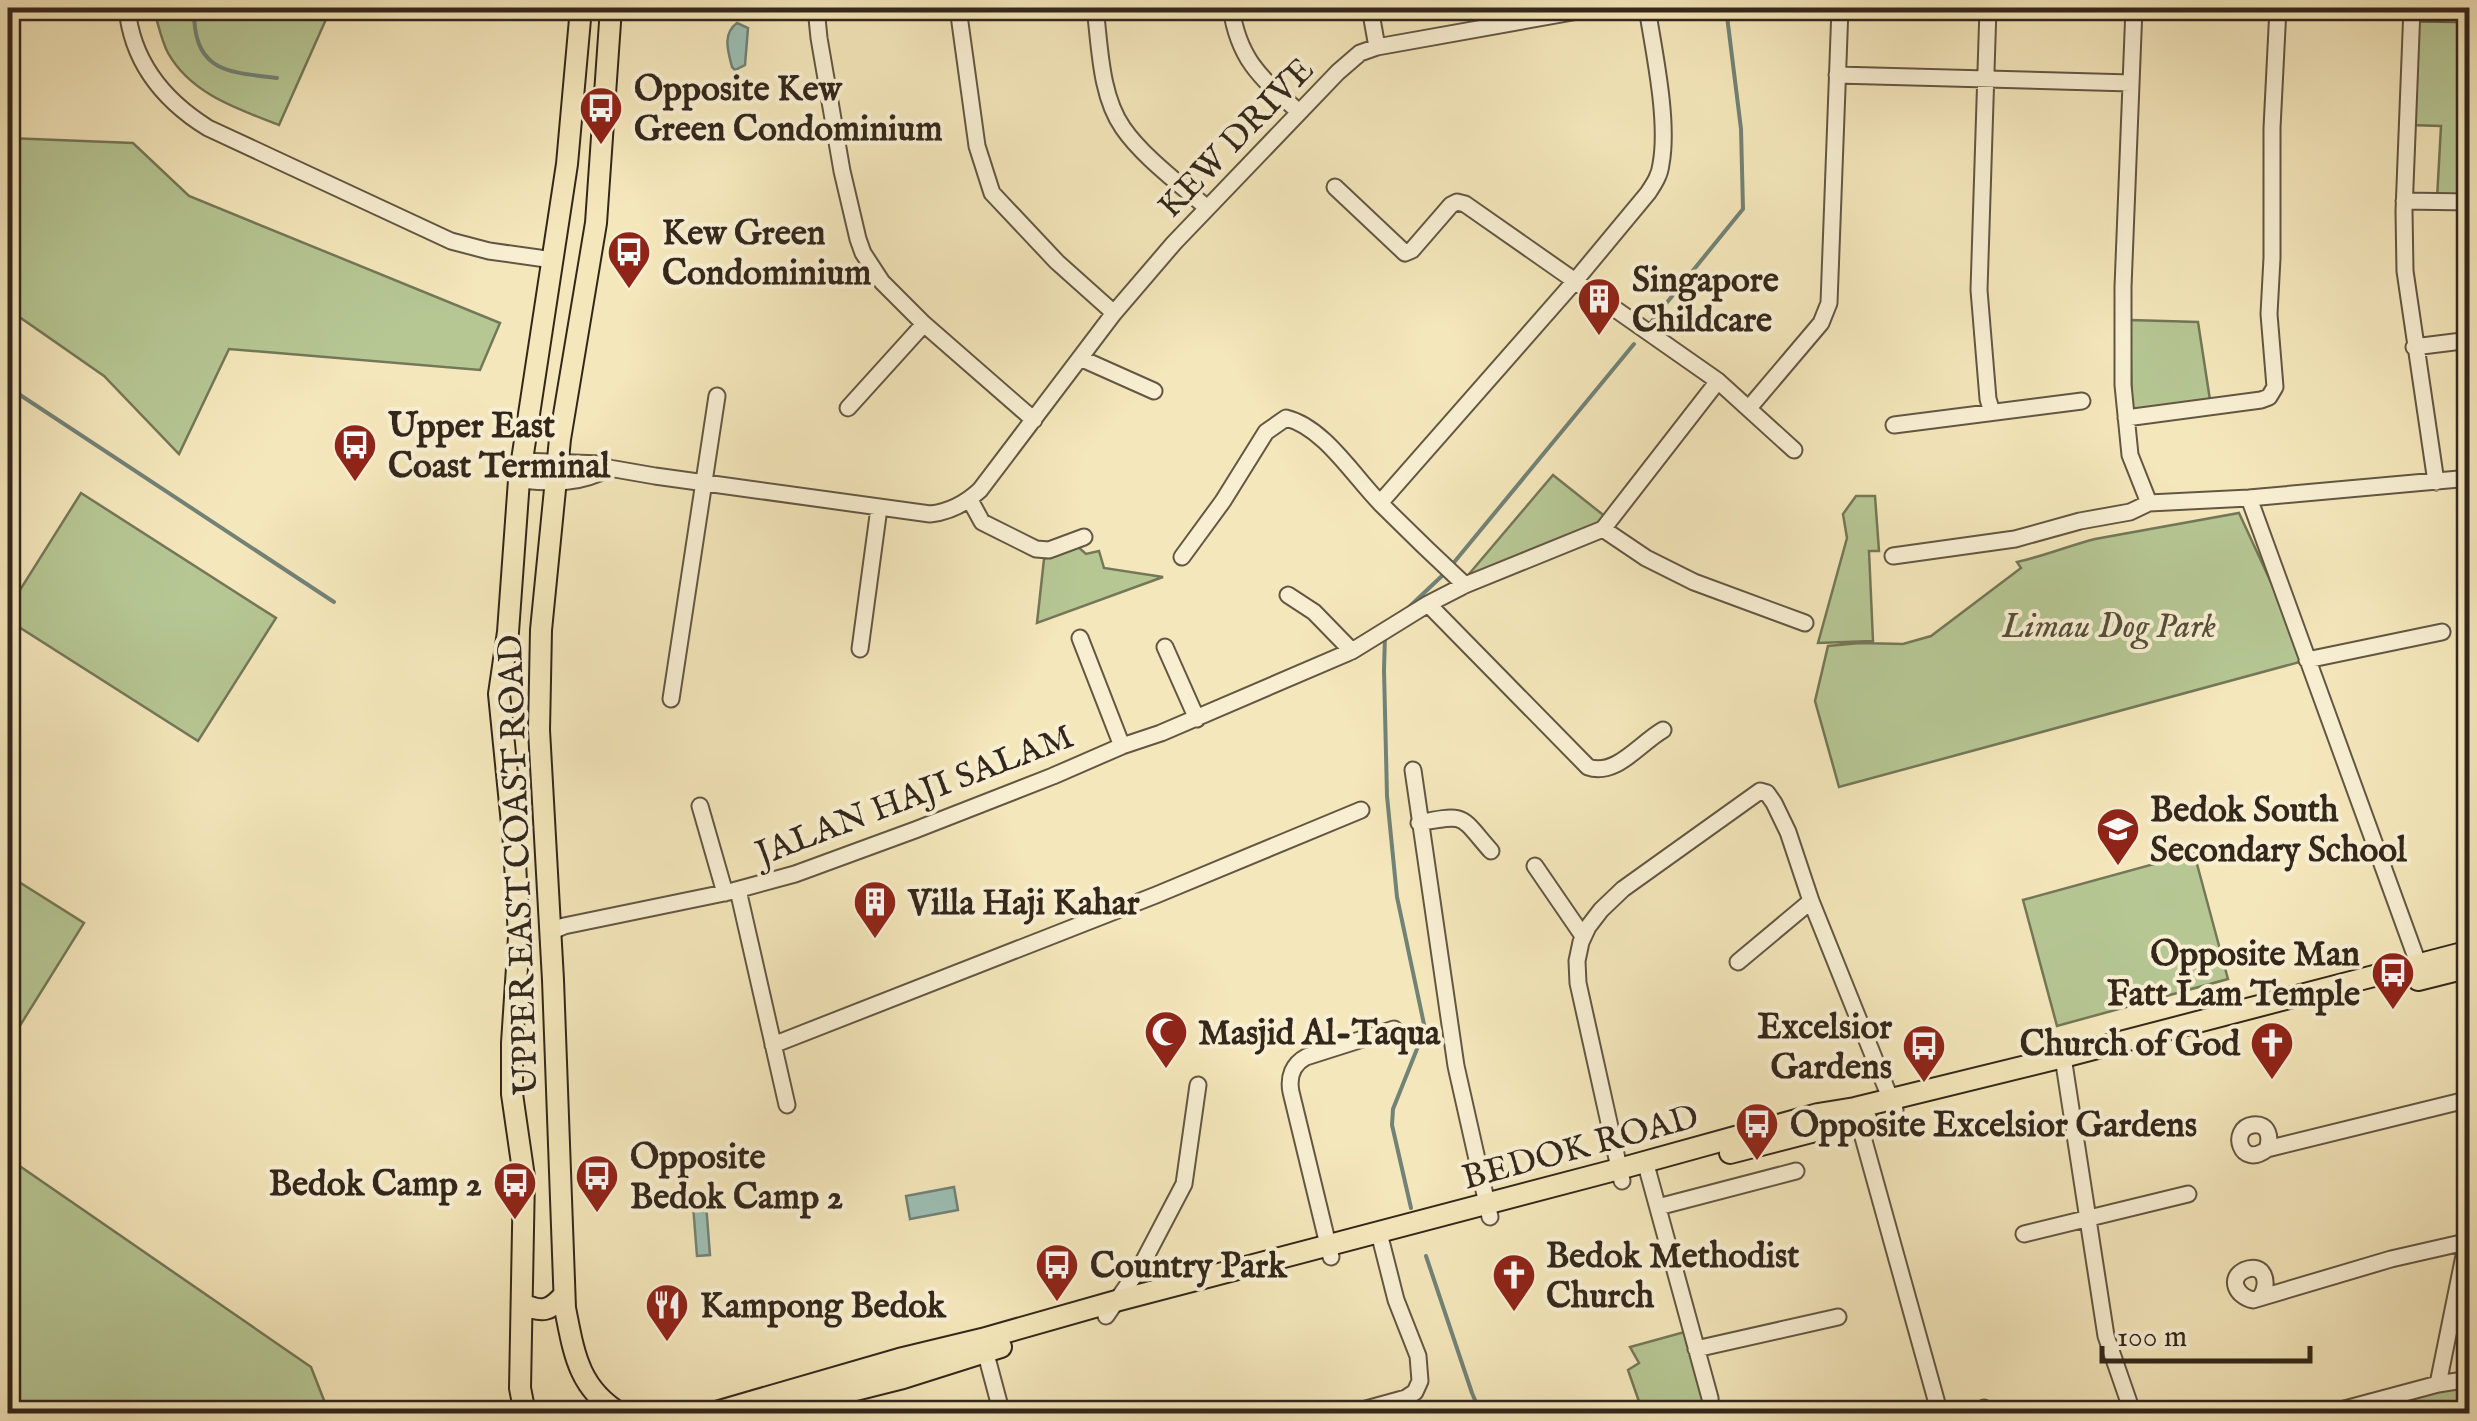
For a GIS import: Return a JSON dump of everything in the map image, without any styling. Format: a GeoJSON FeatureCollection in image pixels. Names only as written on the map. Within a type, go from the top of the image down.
{"type":"FeatureCollection","features":[{"type":"Feature","properties":{"kind":"main road","name":"UPPER EAST COAST ROAD"},"geometry":{"type":"LineString","coordinates":[[525,1414],[520,1388],[524,1177],[512,1094],[519,937],[499,694],[508,632],[520,471],[567,164],[581,8]]}},
{"type":"Feature","properties":{"kind":"main road","name":"UPPER EAST COAST ROAD"},"geometry":{"type":"LineString","coordinates":[[611,8],[596,224],[568,385],[541,630],[538,730],[564,1308],[584,1380],[617,1411]]}},
{"type":"Feature","properties":{"kind":"main road","name":"BEDOK ROAD"},"geometry":{"type":"LineString","coordinates":[[2422,972],[2470,951]]}},
{"type":"Feature","properties":{"kind":"main road","name":"BEDOK ROAD"},"geometry":{"type":"LineString","coordinates":[[760,1414],[899,1359],[984,1345],[1647,1168],[1818,1114],[1857,1114],[2064,1063],[2276,1000],[2422,972],[2470,967]]}},
{"type":"Feature","properties":{"kind":"main road"},"geometry":{"type":"LineString","coordinates":[[522,1304],[546,1310],[564,1294]]}},
{"type":"Feature","properties":{"kind":"main road","name":"BEDOK ROAD"},"geometry":{"type":"LineString","coordinates":[[709,1414],[793,1403]]}},
{"type":"Feature","properties":{"kind":"street"},"geometry":{"type":"LineString","coordinates":[[127,8],[141,62],[159,88],[187,115],[208,128],[451,241],[553,260]]}},
{"type":"Feature","properties":{"kind":"street"},"geometry":{"type":"LineString","coordinates":[[816,8],[842,172],[858,239],[871,268],[924,324],[1034,420]]}},
{"type":"Feature","properties":{"kind":"street"},"geometry":{"type":"LineString","coordinates":[[958,8],[977,146],[992,193],[1057,262],[1114,313]]}},
{"type":"Feature","properties":{"kind":"street"},"geometry":{"type":"LineString","coordinates":[[1095,8],[1104,76],[1118,119],[1130,137],[1208,208]]}},
{"type":"Feature","properties":{"kind":"street"},"geometry":{"type":"LineString","coordinates":[[1231,8],[1242,51],[1299,112]]}},
{"type":"Feature","properties":{"kind":"street"},"geometry":{"type":"LineString","coordinates":[[1370,8],[1377,47]]}},
{"type":"Feature","properties":{"kind":"street","name":"KEW DRIVE"},"geometry":{"type":"LineString","coordinates":[[970,500],[1114,313],[1174,242],[1360,54],[1505,15],[1595,8]]}},
{"type":"Feature","properties":{"kind":"street"},"geometry":{"type":"LineString","coordinates":[[1380,503],[1575,281],[1657,179],[1662,164],[1662,116],[1647,8]]}},
{"type":"Feature","properties":{"kind":"street"},"geometry":{"type":"LineString","coordinates":[[1749,408],[1822,324],[1829,303],[1840,8]]}},
{"type":"Feature","properties":{"kind":"street"},"geometry":{"type":"LineString","coordinates":[[1988,8],[1979,290],[1992,412]]}},
{"type":"Feature","properties":{"kind":"street"},"geometry":{"type":"LineString","coordinates":[[2134,8],[2123,385],[2130,455],[2149,503]]}},
{"type":"Feature","properties":{"kind":"street"},"geometry":{"type":"LineString","coordinates":[[2126,418],[2261,400],[2276,387],[2269,314],[2278,8]]}},
{"type":"Feature","properties":{"kind":"street"},"geometry":{"type":"LineString","coordinates":[[2436,482],[2405,271],[2412,10],[2470,14]]}},
{"type":"Feature","properties":{"kind":"street"},"geometry":{"type":"LineString","coordinates":[[1837,75],[2131,84]]}},
{"type":"Feature","properties":{"kind":"street"},"geometry":{"type":"LineString","coordinates":[[1335,187],[1405,252],[1412,250],[1456,202],[1466,204],[1718,381],[1794,450]]}},
{"type":"Feature","properties":{"kind":"street"},"geometry":{"type":"LineString","coordinates":[[2404,201],[2470,202]]}},
{"type":"Feature","properties":{"kind":"street"},"geometry":{"type":"LineString","coordinates":[[848,408],[924,324]]}},
{"type":"Feature","properties":{"kind":"street"},"geometry":{"type":"LineString","coordinates":[[2414,347],[2470,340]]}},
{"type":"Feature","properties":{"kind":"street"},"geometry":{"type":"LineString","coordinates":[[1080,358],[1154,391]]}},
{"type":"Feature","properties":{"kind":"street"},"geometry":{"type":"LineString","coordinates":[[1718,381],[1604,529],[1646,558],[1694,582],[1805,623]]}},
{"type":"Feature","properties":{"kind":"street"},"geometry":{"type":"LineString","coordinates":[[671,699],[717,396]]}},
{"type":"Feature","properties":{"kind":"street"},"geometry":{"type":"LineString","coordinates":[[1894,425],[2082,401]]}},
{"type":"Feature","properties":{"kind":"street"},"geometry":{"type":"LineString","coordinates":[[1182,557],[1266,432],[1286,418],[1300,422],[1318,436],[1380,503],[1466,585]]}},
{"type":"Feature","properties":{"kind":"street"},"geometry":{"type":"LineString","coordinates":[[520,471],[559,462],[601,464],[704,484],[940,513],[970,500],[982,522],[1036,549],[1049,550],[1084,537]]}},
{"type":"Feature","properties":{"kind":"street"},"geometry":{"type":"LineString","coordinates":[[520,471],[556,484],[597,476],[609,468]]}},
{"type":"Feature","properties":{"kind":"street"},"geometry":{"type":"LineString","coordinates":[[1893,556],[2015,539],[2130,512],[2149,503],[2470,478]]}},
{"type":"Feature","properties":{"kind":"street"},"geometry":{"type":"LineString","coordinates":[[2249,498],[2422,972]]}},
{"type":"Feature","properties":{"kind":"street"},"geometry":{"type":"LineString","coordinates":[[860,649],[879,508]]}},
{"type":"Feature","properties":{"kind":"street","name":"JALAN HAJI SALAM"},"geometry":{"type":"LineString","coordinates":[[550,932],[732,892],[915,830],[1197,718],[1352,651],[1466,585],[1604,529]]}},
{"type":"Feature","properties":{"kind":"street"},"geometry":{"type":"LineString","coordinates":[[1288,595],[1314,612],[1352,651]]}},
{"type":"Feature","properties":{"kind":"street"},"geometry":{"type":"LineString","coordinates":[[1428,604],[1588,767],[1604,770],[1618,764],[1663,730]]}},
{"type":"Feature","properties":{"kind":"street"},"geometry":{"type":"LineString","coordinates":[[2307,660],[2442,632]]}},
{"type":"Feature","properties":{"kind":"street","name":"JALAN HAJI SALAM"},"geometry":{"type":"LineString","coordinates":[[1080,638],[1122,746]]}},
{"type":"Feature","properties":{"kind":"street"},"geometry":{"type":"LineString","coordinates":[[1165,648],[1197,718]]}},
{"type":"Feature","properties":{"kind":"street"},"geometry":{"type":"LineString","coordinates":[[1413,770],[1456,1066],[1489,1210]]}},
{"type":"Feature","properties":{"kind":"street"},"geometry":{"type":"LineString","coordinates":[[1620,1175],[1578,983],[1583,936],[1594,918],[1623,889],[1760,791],[1770,796],[1788,832],[1811,901],[1893,1104]]}},
{"type":"Feature","properties":{"kind":"street","name":"JALAN HAJI SALAM"},"geometry":{"type":"LineString","coordinates":[[700,806],[732,892]]}},
{"type":"Feature","properties":{"kind":"street"},"geometry":{"type":"LineString","coordinates":[[773,1044],[1156,896],[1361,810]]}},
{"type":"Feature","properties":{"kind":"street"},"geometry":{"type":"LineString","coordinates":[[1419,823],[1457,817],[1491,850]]}},
{"type":"Feature","properties":{"kind":"street"},"geometry":{"type":"LineString","coordinates":[[1534,866],[1583,936]]}},
{"type":"Feature","properties":{"kind":"street"},"geometry":{"type":"LineString","coordinates":[[732,892],[787,1105]]}},
{"type":"Feature","properties":{"kind":"street"},"geometry":{"type":"LineString","coordinates":[[1738,962],[1811,901]]}},
{"type":"Feature","properties":{"kind":"street"},"geometry":{"type":"LineString","coordinates":[[1330,1251],[1290,1078],[1297,1064],[1312,1054],[1394,1029]]}},
{"type":"Feature","properties":{"kind":"street"},"geometry":{"type":"LineString","coordinates":[[2064,1063],[2106,1336],[2133,1414]]}},
{"type":"Feature","properties":{"kind":"street"},"geometry":{"type":"LineString","coordinates":[[1111,1308],[1141,1266],[1184,1184],[1198,1084]]}},
{"type":"Feature","properties":{"kind":"street"},"geometry":{"type":"LineString","coordinates":[[2267,1149],[2470,1100]]}},
{"type":"Feature","properties":{"kind":"street"},"geometry":{"type":"LineString","coordinates":[[1857,1114],[1938,1408]]}},
{"type":"Feature","properties":{"kind":"street"},"geometry":{"type":"LineString","coordinates":[[1647,1168],[1710,1398],[1711,1414]]}},
{"type":"Feature","properties":{"kind":"street"},"geometry":{"type":"LineString","coordinates":[[1658,1207],[1796,1172]]}},
{"type":"Feature","properties":{"kind":"street"},"geometry":{"type":"LineString","coordinates":[[2024,1234],[2188,1194]]}},
{"type":"Feature","properties":{"kind":"street"},"geometry":{"type":"LineString","coordinates":[[2261,1296],[2469,1238],[2438,1384]]}},
{"type":"Feature","properties":{"kind":"street"},"geometry":{"type":"LineString","coordinates":[[1357,1412],[1406,1398],[1415,1392],[1420,1380],[1418,1356],[1396,1300],[1381,1239]]}},
{"type":"Feature","properties":{"kind":"street"},"geometry":{"type":"LineString","coordinates":[[1696,1349],[1838,1317]]}},
{"type":"Feature","properties":{"kind":"street"},"geometry":{"type":"LineString","coordinates":[[984,1345],[1002,1414]]}},
{"type":"Feature","properties":{"kind":"street"},"geometry":{"type":"LineString","coordinates":[[2326,1414],[2470,1379]]}},
{"type":"Feature","properties":{"kind":"green space"},"geometry":{"type":"Polygon","coordinates":[[[153,8],[331,8],[279,125],[217,98],[189,79],[168,53],[153,8]]]}},
{"type":"Feature","properties":{"kind":"green space"},"geometry":{"type":"Polygon","coordinates":[[[2414,16],[2469,17],[2469,200],[2437,199],[2441,126],[2410,125],[2414,16]]]}},
{"type":"Feature","properties":{"kind":"green space"},"geometry":{"type":"Polygon","coordinates":[[[8,138],[133,143],[189,196],[500,323],[480,370],[229,349],[179,454],[104,376],[8,309],[8,138]]]}},
{"type":"Feature","properties":{"kind":"green space"},"geometry":{"type":"Polygon","coordinates":[[[2130,320],[2198,322],[2210,400],[2132,410],[2130,320]]]}},
{"type":"Feature","properties":{"kind":"green space"},"geometry":{"type":"Polygon","coordinates":[[[1553,475],[1607,518],[1599,527],[1476,580],[1469,574],[1553,475]]]}},
{"type":"Feature","properties":{"kind":"green space"},"geometry":{"type":"Polygon","coordinates":[[[81,493],[276,618],[198,741],[8,620],[8,609],[81,493]]]}},
{"type":"Feature","properties":{"kind":"green space"},"geometry":{"type":"Polygon","coordinates":[[[1856,496],[1875,496],[1879,551],[1869,551],[1873,641],[1818,643],[1847,538],[1843,514],[1856,496]]]}},
{"type":"Feature","properties":{"kind":"green space","name":"Limau Dog Park"},"geometry":{"type":"Polygon","coordinates":[[[2239,513],[2307,660],[1839,787],[1815,701],[1828,646],[1903,644],[1931,636],[2021,568],[2017,562],[2095,539],[2239,513]]]}},
{"type":"Feature","properties":{"kind":"green space"},"geometry":{"type":"Polygon","coordinates":[[[1077,546],[1086,554],[1099,551],[1104,568],[1163,577],[1037,623],[1044,559],[1077,546]]]}},
{"type":"Feature","properties":{"kind":"green space"},"geometry":{"type":"Polygon","coordinates":[[[2194,853],[2228,979],[2057,1026],[2023,900],[2194,853]]]}},
{"type":"Feature","properties":{"kind":"green space"},"geometry":{"type":"Polygon","coordinates":[[[8,875],[84,923],[16,1032],[8,1026],[8,875]]]}},
{"type":"Feature","properties":{"kind":"green space"},"geometry":{"type":"Polygon","coordinates":[[[8,1158],[311,1367],[329,1413],[8,1413],[8,1158]]]}},
{"type":"Feature","properties":{"kind":"green space"},"geometry":{"type":"Polygon","coordinates":[[[1688,1331],[1707,1413],[1643,1413],[1628,1370],[1639,1363],[1630,1347],[1688,1331]]]}},
{"type":"Feature","properties":{"kind":"green space"},"geometry":{"type":"Polygon","coordinates":[[[2467,1379],[2469,1413],[2328,1414],[2467,1379]]]}},
{"type":"Feature","properties":{"kind":"water"},"geometry":{"type":"Polygon","coordinates":[[[737,23],[748,28],[745,65],[735,70],[727,43],[729,32],[737,23]]]}},
{"type":"Feature","properties":{"kind":"water"},"geometry":{"type":"Polygon","coordinates":[[[954,1187],[958,1210],[910,1219],[906,1196],[954,1187]]]}},
{"type":"Feature","properties":{"kind":"water"},"geometry":{"type":"Polygon","coordinates":[[[706,1204],[710,1255],[697,1256],[693,1205],[706,1204]]]}},
{"type":"Feature","properties":{"kind":"waterway"},"geometry":{"type":"LineString","coordinates":[[194,8],[195,29],[206,56],[228,70],[277,78]]}},
{"type":"Feature","properties":{"kind":"waterway"},"geometry":{"type":"LineString","coordinates":[[1647,327],[1743,209],[1741,129],[1726,8]]}},
{"type":"Feature","properties":{"kind":"waterway"},"geometry":{"type":"LineString","coordinates":[[1451,566],[1634,344]]}},
{"type":"Feature","properties":{"kind":"waterway"},"geometry":{"type":"LineString","coordinates":[[8,387],[334,602]]}},
{"type":"Feature","properties":{"kind":"waterway"},"geometry":{"type":"LineString","coordinates":[[1408,608],[1445,573]]}},
{"type":"Feature","properties":{"kind":"waterway"},"geometry":{"type":"LineString","coordinates":[[1385,635],[1387,796],[1397,897],[1425,1029],[1393,1109],[1392,1125],[1411,1208]]}},
{"type":"Feature","properties":{"kind":"waterway"},"geometry":{"type":"LineString","coordinates":[[1426,1256],[1481,1414]]}},
{"type":"Feature","properties":{"kind":"place","name":"Opposite Kew Green Condominium"},"geometry":{"type":"Point","coordinates":[601,146]}},
{"type":"Feature","properties":{"kind":"place","name":"Kew Green Condominium"},"geometry":{"type":"Point","coordinates":[629,290]}},
{"type":"Feature","properties":{"kind":"place","name":"Singapore Childcare"},"geometry":{"type":"Point","coordinates":[1599,337]}},
{"type":"Feature","properties":{"kind":"place","name":"Upper East Coast Terminal"},"geometry":{"type":"Point","coordinates":[355,483]}},
{"type":"Feature","properties":{"kind":"place","name":"Bedok South Secondary School"},"geometry":{"type":"Point","coordinates":[2118,867]}},
{"type":"Feature","properties":{"kind":"place","name":"Villa Haji Kahar"},"geometry":{"type":"Point","coordinates":[875,940]}},
{"type":"Feature","properties":{"kind":"place","name":"Opposite Man Fatt Lam Temple"},"geometry":{"type":"Point","coordinates":[2393,1011]}},
{"type":"Feature","properties":{"kind":"place","name":"Masjid Al-Taqua"},"geometry":{"type":"Point","coordinates":[1166,1070]}},
{"type":"Feature","properties":{"kind":"place","name":"Church of God"},"geometry":{"type":"Point","coordinates":[2272,1081]}},
{"type":"Feature","properties":{"kind":"place","name":"Excelsior Gardens"},"geometry":{"type":"Point","coordinates":[1924,1084]}},
{"type":"Feature","properties":{"kind":"place","name":"Opposite Excelsior Gardens"},"geometry":{"type":"Point","coordinates":[1757,1162]}},
{"type":"Feature","properties":{"kind":"place","name":"Opposite Bedok Camp 2"},"geometry":{"type":"Point","coordinates":[597,1214]}},
{"type":"Feature","properties":{"kind":"place","name":"Bedok Camp 2"},"geometry":{"type":"Point","coordinates":[515,1221]}},
{"type":"Feature","properties":{"kind":"place","name":"Country Park"},"geometry":{"type":"Point","coordinates":[1057,1303]}},
{"type":"Feature","properties":{"kind":"place","name":"Bedok Methodist Church"},"geometry":{"type":"Point","coordinates":[1514,1313]}},
{"type":"Feature","properties":{"kind":"place","name":"Kampong Bedok"},"geometry":{"type":"Point","coordinates":[667,1343]}}]}
